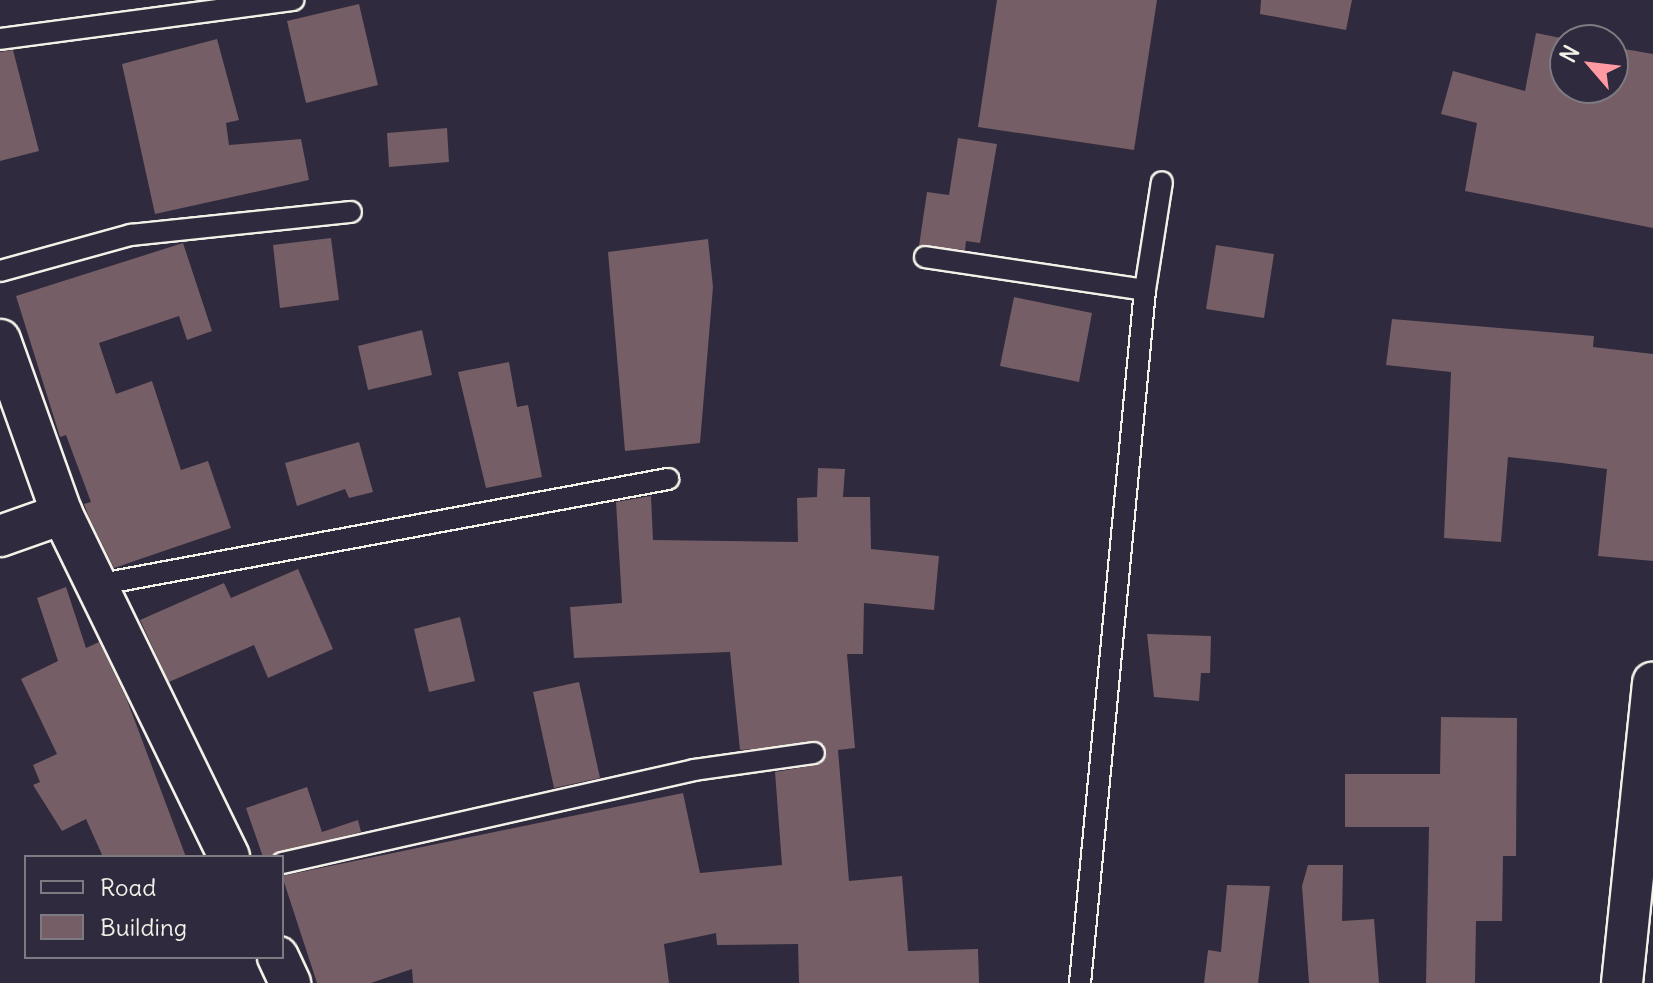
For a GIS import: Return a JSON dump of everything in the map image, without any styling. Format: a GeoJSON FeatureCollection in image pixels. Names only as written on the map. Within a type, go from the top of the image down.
{"type":"FeatureCollection","features":[{"type":"Feature","properties":{"kind":"street"},"geometry":{"type":"LineString","coordinates":[[0,340],[62,514],[228,855]]}},
{"type":"Feature","properties":{"kind":"street"},"geometry":{"type":"LineString","coordinates":[[0,536],[62,514]]}},
{"type":"Feature","properties":{"kind":"street"},"geometry":{"type":"LineString","coordinates":[[1622,983],[1646,792],[1653,683]]}},
{"type":"Feature","properties":{"kind":"street"},"geometry":{"type":"LineString","coordinates":[[279,959],[290,983]]}},
{"type":"Feature","properties":{"kind":"lane"},"geometry":{"type":"LineString","coordinates":[[0,39],[293,0]]}},
{"type":"Feature","properties":{"kind":"lane"},"geometry":{"type":"LineString","coordinates":[[1080,983],[1145,290],[1162,182]]}},
{"type":"Feature","properties":{"kind":"lane"},"geometry":{"type":"LineString","coordinates":[[0,271],[131,235],[351,212]]}},
{"type":"Feature","properties":{"kind":"lane"},"geometry":{"type":"LineString","coordinates":[[925,257],[1145,290]]}},
{"type":"Feature","properties":{"kind":"lane"},"geometry":{"type":"LineString","coordinates":[[96,585],[668,479]]}},
{"type":"Feature","properties":{"kind":"lane"},"geometry":{"type":"LineString","coordinates":[[284,863],[694,770],[814,753]]}},
{"type":"Feature","properties":{"kind":"building"},"geometry":{"type":"Polygon","coordinates":[[[997,0],[1157,0],[1134,150],[978,127],[997,0]]]}},
{"type":"Feature","properties":{"kind":"building"},"geometry":{"type":"Polygon","coordinates":[[[1261,0],[1352,0],[1346,30],[1260,14],[1261,0]]]}},
{"type":"Feature","properties":{"kind":"building"},"geometry":{"type":"Polygon","coordinates":[[[359,4],[378,85],[306,103],[287,21],[359,4]]]}},
{"type":"Feature","properties":{"kind":"building"},"geometry":{"type":"Polygon","coordinates":[[[1536,33],[1549,36],[1549,104],[1629,104],[1629,50],[1653,54],[1653,228],[1465,191],[1477,123],[1441,114],[1453,71],[1525,91],[1536,33]]]}},
{"type":"Feature","properties":{"kind":"building"},"geometry":{"type":"Polygon","coordinates":[[[217,39],[239,120],[226,123],[229,145],[301,139],[309,180],[155,214],[122,64],[217,39]]]}},
{"type":"Feature","properties":{"kind":"building"},"geometry":{"type":"Polygon","coordinates":[[[13,50],[39,151],[0,161],[0,52],[13,50]]]}},
{"type":"Feature","properties":{"kind":"building"},"geometry":{"type":"Polygon","coordinates":[[[447,128],[449,162],[389,167],[387,133],[447,128]]]}},
{"type":"Feature","properties":{"kind":"building"},"geometry":{"type":"Polygon","coordinates":[[[958,138],[997,144],[980,243],[966,241],[965,250],[919,246],[927,192],[949,195],[958,138]]]}},
{"type":"Feature","properties":{"kind":"building"},"geometry":{"type":"Polygon","coordinates":[[[331,238],[339,300],[280,308],[273,245],[331,238]]]}},
{"type":"Feature","properties":{"kind":"building"},"geometry":{"type":"Polygon","coordinates":[[[708,239],[713,287],[700,443],[625,451],[608,252],[708,239]]]}},
{"type":"Feature","properties":{"kind":"building"},"geometry":{"type":"Polygon","coordinates":[[[183,243],[212,331],[187,340],[179,316],[99,343],[116,394],[152,381],[181,470],[208,461],[231,528],[114,568],[84,504],[91,502],[66,435],[60,437],[16,296],[183,243]]]}},
{"type":"Feature","properties":{"kind":"building"},"geometry":{"type":"Polygon","coordinates":[[[1216,245],[1274,254],[1264,318],[1206,309],[1216,245]]]}},
{"type":"Feature","properties":{"kind":"building"},"geometry":{"type":"Polygon","coordinates":[[[1014,297],[1092,313],[1079,382],[1000,366],[1014,297]]]}},
{"type":"Feature","properties":{"kind":"building"},"geometry":{"type":"Polygon","coordinates":[[[1392,319],[1594,336],[1593,347],[1653,354],[1653,561],[1598,556],[1607,469],[1508,457],[1501,542],[1444,538],[1451,372],[1386,365],[1392,319]]]}},
{"type":"Feature","properties":{"kind":"building"},"geometry":{"type":"Polygon","coordinates":[[[422,330],[432,375],[368,390],[358,346],[422,330]]]}},
{"type":"Feature","properties":{"kind":"building"},"geometry":{"type":"Polygon","coordinates":[[[509,362],[517,407],[528,405],[542,477],[486,488],[458,372],[509,362]]]}},
{"type":"Feature","properties":{"kind":"building"},"geometry":{"type":"Polygon","coordinates":[[[359,442],[373,492],[349,498],[345,489],[297,506],[285,463],[359,442]]]}},
{"type":"Feature","properties":{"kind":"building"},"geometry":{"type":"Polygon","coordinates":[[[818,468],[845,469],[843,497],[870,497],[871,549],[939,556],[934,610],[864,603],[863,654],[847,654],[855,748],[838,750],[849,881],[902,876],[908,951],[978,949],[979,983],[799,983],[798,944],[717,945],[716,933],[664,944],[669,983],[413,983],[412,969],[371,983],[317,983],[284,876],[683,793],[700,873],[782,865],[775,772],[821,764],[824,744],[740,750],[730,652],[574,658],[570,607],[622,603],[616,502],[651,496],[653,540],[798,542],[797,498],[817,497],[818,468]]]}},
{"type":"Feature","properties":{"kind":"building"},"geometry":{"type":"Polygon","coordinates":[[[298,569],[333,649],[268,678],[254,645],[169,682],[140,620],[224,583],[231,598],[298,569]]]}},
{"type":"Feature","properties":{"kind":"building"},"geometry":{"type":"Polygon","coordinates":[[[66,587],[86,648],[99,642],[127,700],[185,855],[102,855],[86,819],[62,831],[33,785],[40,782],[33,765],[57,754],[21,679],[58,661],[37,598],[66,587]]]}},
{"type":"Feature","properties":{"kind":"building"},"geometry":{"type":"Polygon","coordinates":[[[460,617],[475,681],[429,692],[414,629],[460,617]]]}},
{"type":"Feature","properties":{"kind":"building"},"geometry":{"type":"Polygon","coordinates":[[[1147,634],[1211,636],[1210,673],[1201,673],[1199,701],[1154,697],[1147,634]]]}},
{"type":"Feature","properties":{"kind":"building"},"geometry":{"type":"Polygon","coordinates":[[[579,682],[600,778],[554,788],[533,692],[579,682]]]}},
{"type":"Feature","properties":{"kind":"building"},"geometry":{"type":"Polygon","coordinates":[[[1441,717],[1517,718],[1516,856],[1503,856],[1502,921],[1476,921],[1475,983],[1426,983],[1429,827],[1345,827],[1345,774],[1440,774],[1441,717]]]}},
{"type":"Feature","properties":{"kind":"building"},"geometry":{"type":"Polygon","coordinates":[[[307,787],[322,832],[358,820],[361,832],[262,855],[246,808],[307,787]]]}},
{"type":"Feature","properties":{"kind":"building"},"geometry":{"type":"Polygon","coordinates":[[[1308,865],[1343,865],[1342,921],[1374,919],[1379,983],[1309,983],[1302,886],[1308,865]]]}},
{"type":"Feature","properties":{"kind":"building"},"geometry":{"type":"Polygon","coordinates":[[[1227,885],[1270,886],[1258,983],[1204,983],[1208,950],[1221,952],[1227,885]]]}}]}
